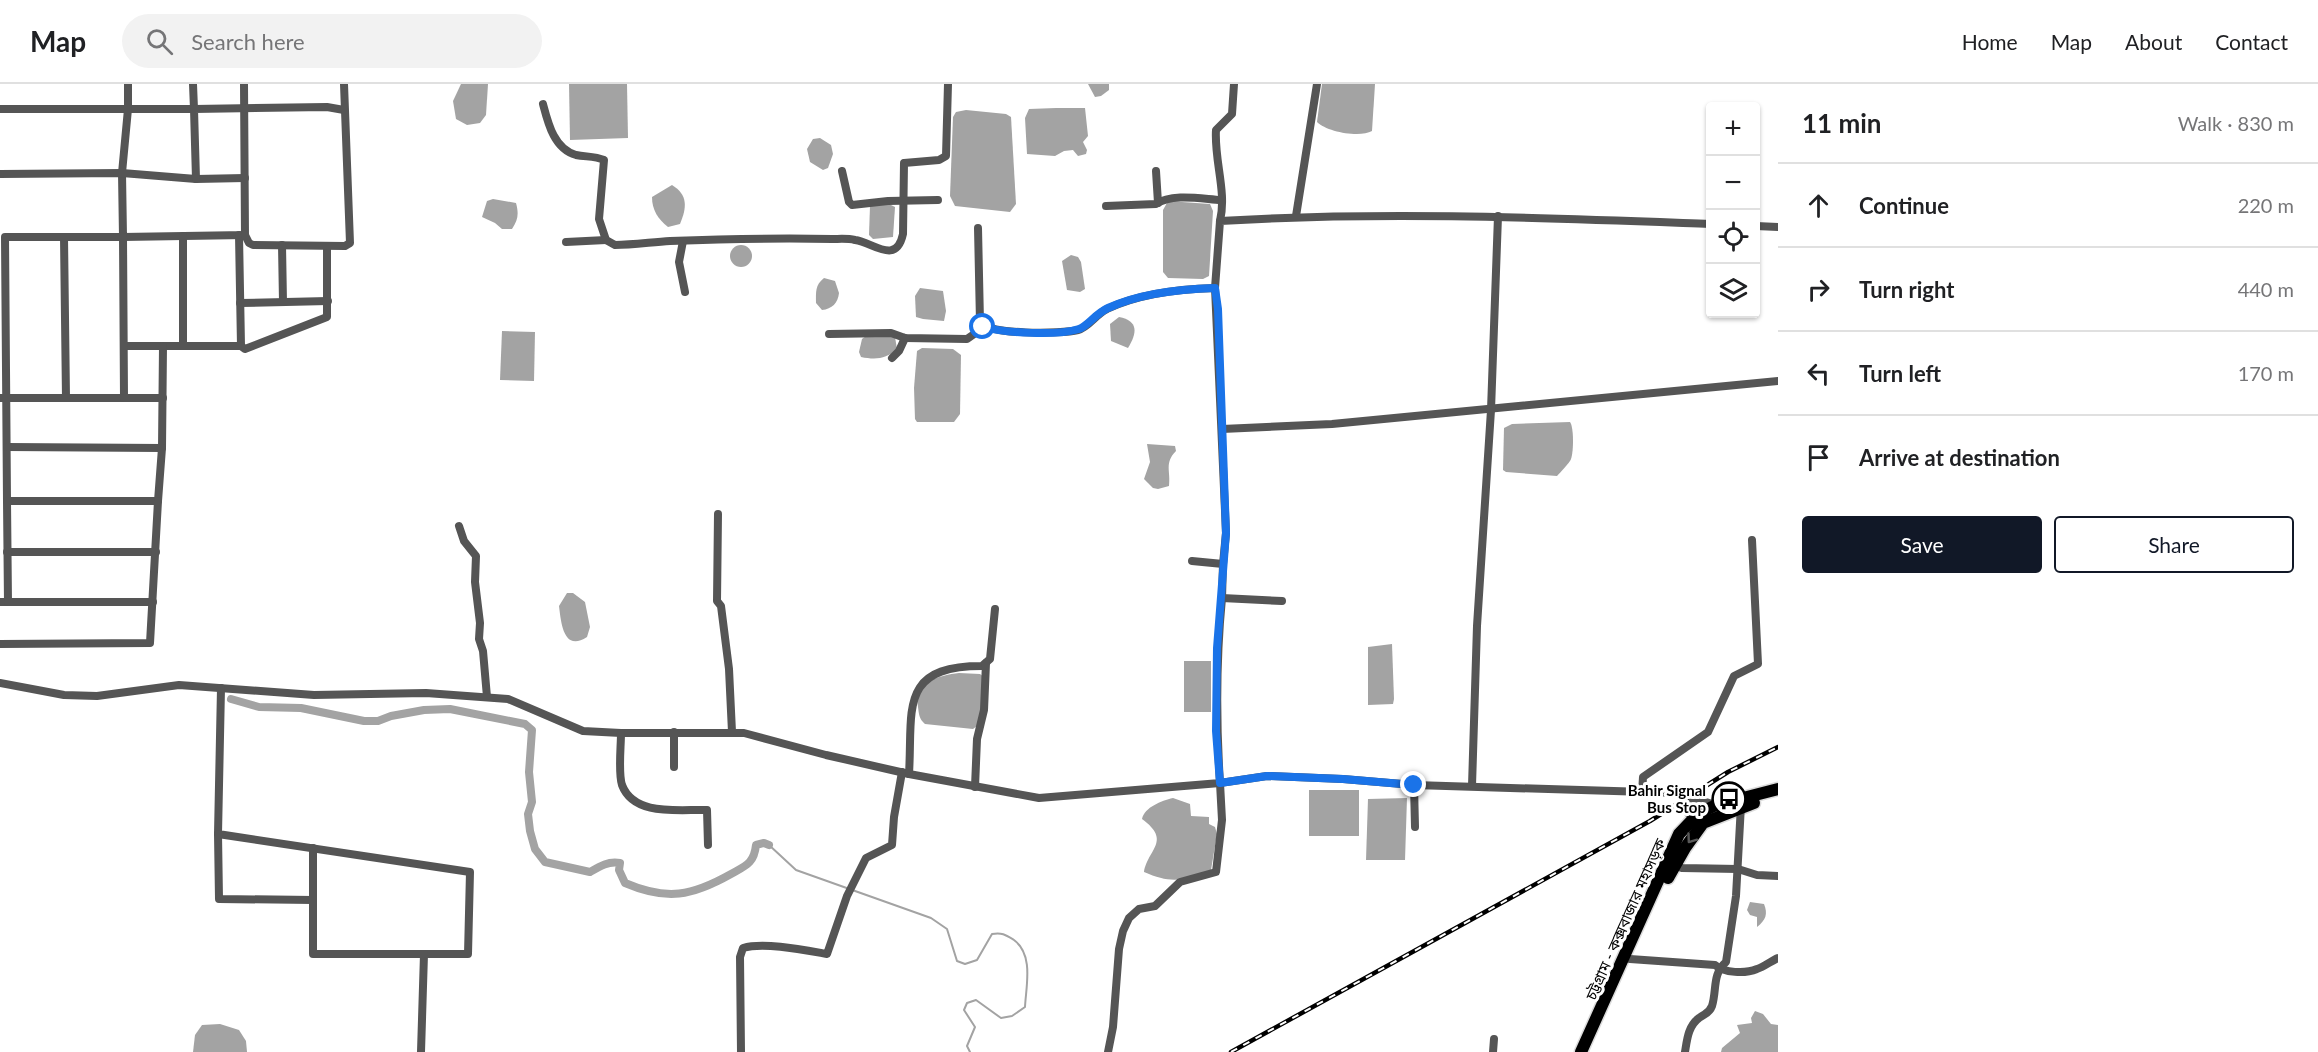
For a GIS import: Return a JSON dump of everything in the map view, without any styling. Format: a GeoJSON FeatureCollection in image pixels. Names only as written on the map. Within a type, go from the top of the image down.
{"type":"FeatureCollection","features":[{"type":"Feature","properties":{"kind":"highway","name":"চট্টগ্রাম - কক্সবাজার মহাসড়ক"},"geometry":{"type":"LineString","coordinates":[[1581,1052],[1679,834],[1698,814],[1716,805],[1740,803],[1778,789]]}},
{"type":"Feature","properties":{"kind":"highway"},"geometry":{"type":"LineString","coordinates":[[1588,1052],[1674,865],[1703,823],[1740,803],[1778,796]]}},
{"type":"Feature","properties":{"kind":"street"},"geometry":{"type":"LineString","coordinates":[[124,398],[122,173],[128,84]]}},
{"type":"Feature","properties":{"kind":"street"},"geometry":{"type":"LineString","coordinates":[[193,84],[196,178]]}},
{"type":"Feature","properties":{"kind":"street"},"geometry":{"type":"LineString","coordinates":[[241,346],[240,303],[245,178],[244,84]]}},
{"type":"Feature","properties":{"kind":"street"},"geometry":{"type":"LineString","coordinates":[[153,602],[4,602],[7,552],[7,447],[3,398],[2,237],[242,235],[253,245],[345,246],[350,243],[344,84]]}},
{"type":"Feature","properties":{"kind":"street"},"geometry":{"type":"LineString","coordinates":[[566,242],[606,240],[615,245],[682,241],[856,240],[881,250],[891,250],[901,243],[904,163],[939,160],[946,156],[948,84]]}},
{"type":"Feature","properties":{"kind":"street"},"geometry":{"type":"LineString","coordinates":[[1108,1052],[1113,1027],[1119,949],[1123,931],[1130,918],[1139,909],[1155,906],[1180,882],[1216,872],[1222,820],[1216,691],[1217,648],[1226,533],[1215,288],[1220,220],[1223,210],[1215,144],[1216,130],[1232,114],[1234,84]]}},
{"type":"Feature","properties":{"kind":"street"},"geometry":{"type":"LineString","coordinates":[[1296,216],[1317,84]]}},
{"type":"Feature","properties":{"kind":"street"},"geometry":{"type":"LineString","coordinates":[[543,104],[552,133],[565,149],[575,154],[604,160],[599,219],[606,240]]}},
{"type":"Feature","properties":{"kind":"street"},"geometry":{"type":"LineString","coordinates":[[0,109],[194,110],[327,107],[344,110]]}},
{"type":"Feature","properties":{"kind":"street"},"geometry":{"type":"LineString","coordinates":[[842,171],[850,204],[938,200]]}},
{"type":"Feature","properties":{"kind":"street"},"geometry":{"type":"LineString","coordinates":[[1155,171],[1158,203]]}},
{"type":"Feature","properties":{"kind":"street"},"geometry":{"type":"LineString","coordinates":[[0,174],[122,173],[196,178],[245,178]]}},
{"type":"Feature","properties":{"kind":"street"},"geometry":{"type":"LineString","coordinates":[[1106,206],[1158,203],[1162,200],[1180,199],[1221,200]]}},
{"type":"Feature","properties":{"kind":"street"},"geometry":{"type":"LineString","coordinates":[[1220,220],[1296,216],[1498,216],[1706,224]]}},
{"type":"Feature","properties":{"kind":"street"},"geometry":{"type":"LineString","coordinates":[[1473,786],[1477,626],[1491,410],[1498,216]]}},
{"type":"Feature","properties":{"kind":"street"},"geometry":{"type":"LineString","coordinates":[[1760,226],[1778,227]]}},
{"type":"Feature","properties":{"kind":"street"},"geometry":{"type":"LineString","coordinates":[[829,334],[891,333],[905,338],[967,339],[977,332],[980,322],[978,228]]}},
{"type":"Feature","properties":{"kind":"street"},"geometry":{"type":"LineString","coordinates":[[183,236],[183,346]]}},
{"type":"Feature","properties":{"kind":"street"},"geometry":{"type":"LineString","coordinates":[[64,237],[66,398]]}},
{"type":"Feature","properties":{"kind":"street"},"geometry":{"type":"LineString","coordinates":[[682,241],[679,262],[685,292]]}},
{"type":"Feature","properties":{"kind":"street"},"geometry":{"type":"LineString","coordinates":[[282,245],[283,302]]}},
{"type":"Feature","properties":{"kind":"street"},"geometry":{"type":"LineString","coordinates":[[124,346],[241,346],[245,348],[325,318],[328,313],[327,246]]}},
{"type":"Feature","properties":{"kind":"street"},"geometry":{"type":"LineString","coordinates":[[980,322],[986,328],[1034,333],[1077,330],[1085,327],[1097,314],[1112,307],[1164,292],[1215,288]]}},
{"type":"Feature","properties":{"kind":"street"},"geometry":{"type":"LineString","coordinates":[[240,303],[328,302]]}},
{"type":"Feature","properties":{"kind":"street"},"geometry":{"type":"LineString","coordinates":[[892,358],[899,351],[905,338]]}},
{"type":"Feature","properties":{"kind":"street"},"geometry":{"type":"LineString","coordinates":[[0,644],[147,644],[151,641],[162,448],[163,346]]}},
{"type":"Feature","properties":{"kind":"street"},"geometry":{"type":"LineString","coordinates":[[1222,429],[1332,424],[1778,381]]}},
{"type":"Feature","properties":{"kind":"street"},"geometry":{"type":"LineString","coordinates":[[3,398],[163,398]]}},
{"type":"Feature","properties":{"kind":"street"},"geometry":{"type":"LineString","coordinates":[[7,447],[162,448]]}},
{"type":"Feature","properties":{"kind":"street"},"geometry":{"type":"LineString","coordinates":[[7,501],[158,501]]}},
{"type":"Feature","properties":{"kind":"street"},"geometry":{"type":"LineString","coordinates":[[718,514],[717,601],[721,606],[729,669],[732,732]]}},
{"type":"Feature","properties":{"kind":"street"},"geometry":{"type":"LineString","coordinates":[[459,526],[464,541],[476,556],[475,582],[480,623],[479,639],[483,651],[487,697]]}},
{"type":"Feature","properties":{"kind":"street"},"geometry":{"type":"LineString","coordinates":[[1642,793],[1643,777],[1707,732],[1734,676],[1758,664],[1752,540]]}},
{"type":"Feature","properties":{"kind":"street"},"geometry":{"type":"LineString","coordinates":[[7,552],[156,552]]}},
{"type":"Feature","properties":{"kind":"street"},"geometry":{"type":"LineString","coordinates":[[1192,561],[1223,564]]}},
{"type":"Feature","properties":{"kind":"street"},"geometry":{"type":"LineString","coordinates":[[1222,598],[1282,601]]}},
{"type":"Feature","properties":{"kind":"street"},"geometry":{"type":"LineString","coordinates":[[741,1052],[740,957],[743,948],[753,945],[827,954],[847,896],[866,858],[892,845],[894,817],[906,773],[914,698],[918,688],[925,679],[934,674],[968,666],[982,666],[990,659],[995,609]]}},
{"type":"Feature","properties":{"kind":"street"},"geometry":{"type":"LineString","coordinates":[[975,787],[977,739],[984,710],[986,663]]}},
{"type":"Feature","properties":{"kind":"street"},"geometry":{"type":"LineString","coordinates":[[0,683],[64,695],[97,696],[179,685],[314,695],[426,693],[508,699],[583,731],[621,734],[744,733],[906,773],[1039,798],[1220,783],[1267,776],[1414,785],[1679,793],[1716,805]]}},
{"type":"Feature","properties":{"kind":"street"},"geometry":{"type":"LineString","coordinates":[[220,688],[219,899],[313,900]]}},
{"type":"Feature","properties":{"kind":"street"},"geometry":{"type":"LineString","coordinates":[[674,732],[674,767]]}},
{"type":"Feature","properties":{"kind":"street"},"geometry":{"type":"LineString","coordinates":[[621,734],[622,785],[631,798],[645,807],[707,810],[708,845]]}},
{"type":"Feature","properties":{"kind":"street"},"geometry":{"type":"LineString","coordinates":[[1414,785],[1414,827]]}},
{"type":"Feature","properties":{"kind":"street"},"geometry":{"type":"LineString","coordinates":[[1688,813],[1691,798]]}},
{"type":"Feature","properties":{"kind":"street"},"geometry":{"type":"LineString","coordinates":[[1685,1052],[1690,1029],[1698,1018],[1708,1013],[1712,1005],[1719,968],[1726,962],[1738,869],[1740,803]]}},
{"type":"Feature","properties":{"kind":"street"},"geometry":{"type":"LineString","coordinates":[[218,834],[313,848],[470,872],[468,954],[313,954],[313,848]]}},
{"type":"Feature","properties":{"kind":"street"},"geometry":{"type":"LineString","coordinates":[[1674,865],[1682,868],[1738,869],[1757,875],[1778,876]]}},
{"type":"Feature","properties":{"kind":"street"},"geometry":{"type":"LineString","coordinates":[[421,1052],[424,954]]}},
{"type":"Feature","properties":{"kind":"street"},"geometry":{"type":"LineString","coordinates":[[1630,959],[1715,965],[1719,968],[1740,972],[1757,969],[1778,958]]}},
{"type":"Feature","properties":{"kind":"street"},"geometry":{"type":"LineString","coordinates":[[1493,1052],[1494,1039]]}},
{"type":"Feature","properties":{"kind":"shaded area"},"geometry":{"type":"Polygon","coordinates":[[[461,84],[488,84],[486,115],[480,123],[467,125],[456,119],[453,101],[461,84]]]}},
{"type":"Feature","properties":{"kind":"shaded area"},"geometry":{"type":"Polygon","coordinates":[[[569,84],[627,84],[628,138],[570,140],[569,84]]]}},
{"type":"Feature","properties":{"kind":"shaded area"},"geometry":{"type":"Polygon","coordinates":[[[1088,84],[1109,84],[1109,90],[1095,97],[1088,84]]]}},
{"type":"Feature","properties":{"kind":"shaded area"},"geometry":{"type":"Polygon","coordinates":[[[1322,84],[1375,84],[1372,131],[1360,134],[1344,133],[1328,129],[1317,122],[1322,84]]]}},
{"type":"Feature","properties":{"kind":"shaded area"},"geometry":{"type":"Polygon","coordinates":[[[1085,108],[1088,136],[1083,142],[1087,150],[1086,154],[1078,156],[1073,150],[1064,151],[1055,156],[1027,154],[1025,118],[1029,109],[1085,108]]]}},
{"type":"Feature","properties":{"kind":"shaded area"},"geometry":{"type":"Polygon","coordinates":[[[966,110],[1006,114],[1011,117],[1016,204],[1010,212],[955,206],[950,196],[953,117],[956,112],[966,110]]]}},
{"type":"Feature","properties":{"kind":"shaded area"},"geometry":{"type":"Polygon","coordinates":[[[820,138],[831,145],[833,154],[828,168],[823,170],[810,162],[807,149],[813,139],[820,138]]]}},
{"type":"Feature","properties":{"kind":"shaded area"},"geometry":{"type":"Polygon","coordinates":[[[672,185],[681,193],[685,207],[680,224],[668,227],[656,214],[652,197],[672,185]]]}},
{"type":"Feature","properties":{"kind":"shaded area"},"geometry":{"type":"Polygon","coordinates":[[[493,199],[516,203],[517,217],[512,229],[502,229],[482,217],[487,201],[493,199]]]}},
{"type":"Feature","properties":{"kind":"shaded area"},"geometry":{"type":"Polygon","coordinates":[[[1168,201],[1210,204],[1213,211],[1209,276],[1203,279],[1168,278],[1163,272],[1163,210],[1168,201]]]}},
{"type":"Feature","properties":{"kind":"shaded area"},"geometry":{"type":"Polygon","coordinates":[[[874,204],[895,207],[893,237],[873,239],[869,235],[870,206],[874,204]]]}},
{"type":"Feature","properties":{"kind":"shaded area"},"geometry":{"type":"Polygon","coordinates":[[[741,245],[749,248],[752,256],[749,264],[741,267],[733,264],[730,256],[733,248],[741,245]]]}},
{"type":"Feature","properties":{"kind":"shaded area"},"geometry":{"type":"Polygon","coordinates":[[[1071,255],[1078,257],[1081,262],[1085,289],[1080,292],[1067,290],[1062,261],[1071,255]]]}},
{"type":"Feature","properties":{"kind":"shaded area"},"geometry":{"type":"Polygon","coordinates":[[[824,278],[835,281],[839,293],[834,305],[822,310],[816,303],[816,292],[819,283],[824,278]]]}},
{"type":"Feature","properties":{"kind":"shaded area"},"geometry":{"type":"Polygon","coordinates":[[[920,288],[943,291],[946,311],[944,321],[916,317],[915,296],[920,288]]]}},
{"type":"Feature","properties":{"kind":"shaded area"},"geometry":{"type":"Polygon","coordinates":[[[1119,317],[1130,321],[1134,328],[1128,348],[1111,341],[1110,324],[1119,317]]]}},
{"type":"Feature","properties":{"kind":"shaded area"},"geometry":{"type":"Polygon","coordinates":[[[502,331],[535,332],[534,381],[500,380],[502,331]]]}},
{"type":"Feature","properties":{"kind":"shaded area"},"geometry":{"type":"Polygon","coordinates":[[[866,336],[895,337],[897,349],[880,358],[861,357],[859,352],[862,339],[866,336]]]}},
{"type":"Feature","properties":{"kind":"shaded area"},"geometry":{"type":"Polygon","coordinates":[[[922,348],[953,349],[961,355],[960,414],[954,422],[917,422],[915,419],[914,388],[917,351],[922,348]]]}},
{"type":"Feature","properties":{"kind":"shaded area"},"geometry":{"type":"Polygon","coordinates":[[[1570,422],[1573,435],[1571,458],[1557,476],[1503,470],[1504,428],[1512,424],[1570,422]]]}},
{"type":"Feature","properties":{"kind":"shaded area"},"geometry":{"type":"Polygon","coordinates":[[[1147,444],[1175,446],[1176,451],[1169,463],[1169,486],[1153,488],[1144,479],[1150,462],[1147,444]]]}},
{"type":"Feature","properties":{"kind":"shaded area"},"geometry":{"type":"Polygon","coordinates":[[[567,593],[573,593],[585,602],[590,627],[587,637],[579,641],[568,638],[562,627],[559,606],[567,593]]]}},
{"type":"Feature","properties":{"kind":"shaded area"},"geometry":{"type":"Polygon","coordinates":[[[1392,644],[1393,704],[1368,705],[1368,647],[1392,644]]]}},
{"type":"Feature","properties":{"kind":"shaded area"},"geometry":{"type":"Polygon","coordinates":[[[1184,661],[1211,661],[1211,712],[1184,712],[1184,661]]]}},
{"type":"Feature","properties":{"kind":"shaded area"},"geometry":{"type":"Polygon","coordinates":[[[959,673],[980,674],[984,677],[981,712],[977,726],[973,729],[925,724],[919,712],[920,691],[930,681],[959,673]]]}},
{"type":"Feature","properties":{"kind":"shaded area"},"geometry":{"type":"Polygon","coordinates":[[[1309,790],[1359,790],[1359,836],[1309,836],[1309,790]]]}},
{"type":"Feature","properties":{"kind":"shaded area"},"geometry":{"type":"Polygon","coordinates":[[[1173,798],[1190,804],[1191,816],[1209,817],[1209,824],[1215,827],[1217,834],[1211,870],[1178,880],[1170,880],[1144,872],[1157,839],[1156,833],[1142,819],[1150,808],[1173,798]]]}},
{"type":"Feature","properties":{"kind":"shaded area"},"geometry":{"type":"Polygon","coordinates":[[[1407,798],[1405,860],[1366,860],[1368,799],[1407,798]]]}},
{"type":"Feature","properties":{"kind":"shaded area"},"geometry":{"type":"Polygon","coordinates":[[[1750,902],[1764,904],[1766,914],[1757,927],[1757,917],[1750,915],[1747,910],[1750,902]]]}},
{"type":"Feature","properties":{"kind":"shaded area"},"geometry":{"type":"Polygon","coordinates":[[[1755,1011],[1763,1014],[1771,1024],[1778,1025],[1778,1052],[1721,1052],[1722,1048],[1740,1033],[1737,1025],[1752,1023],[1751,1018],[1755,1011]]]}},
{"type":"Feature","properties":{"kind":"shaded area"},"geometry":{"type":"Polygon","coordinates":[[[220,1024],[239,1030],[246,1041],[247,1052],[193,1052],[195,1035],[202,1025],[220,1024]]]}},
{"type":"Feature","properties":{"kind":"waterway"},"geometry":{"type":"LineString","coordinates":[[231,699],[259,707],[301,708],[364,721],[378,721],[391,716],[424,710],[450,709],[525,724],[532,730],[529,772],[532,802],[528,814],[535,849],[545,862],[590,872],[608,863],[620,863],[619,870],[625,883],[640,889],[679,894],[704,887],[748,864],[756,845],[764,843],[769,845]]}},
{"type":"Feature","properties":{"kind":"waterway"},"geometry":{"type":"LineString","coordinates":[[769,845],[796,870],[931,918],[947,929],[957,961],[965,964],[977,960],[992,934],[1006,935],[1020,946],[1027,962],[1025,1007],[1012,1016],[1001,1018],[976,1000],[967,1003],[964,1010],[975,1027],[967,1046],[970,1052]]}},
{"type":"Feature","properties":{"kind":"railway"},"geometry":{"type":"LineString","coordinates":[[1231,1052],[1650,821],[1728,772],[1778,747]]}},
{"type":"Feature","properties":{"kind":"place","name":"Bahir Signal Bus Stop"},"geometry":{"type":"Point","coordinates":[1729,799]}},
{"type":"Feature","properties":{"kind":"route"},"geometry":{"type":"LineString","coordinates":[[983,327],[1034,333],[1077,330],[1085,327],[1097,314],[1112,307],[1164,292],[1215,288],[1218,309],[1226,533],[1217,648],[1216,731],[1220,783],[1267,776],[1414,785]]}}]}
